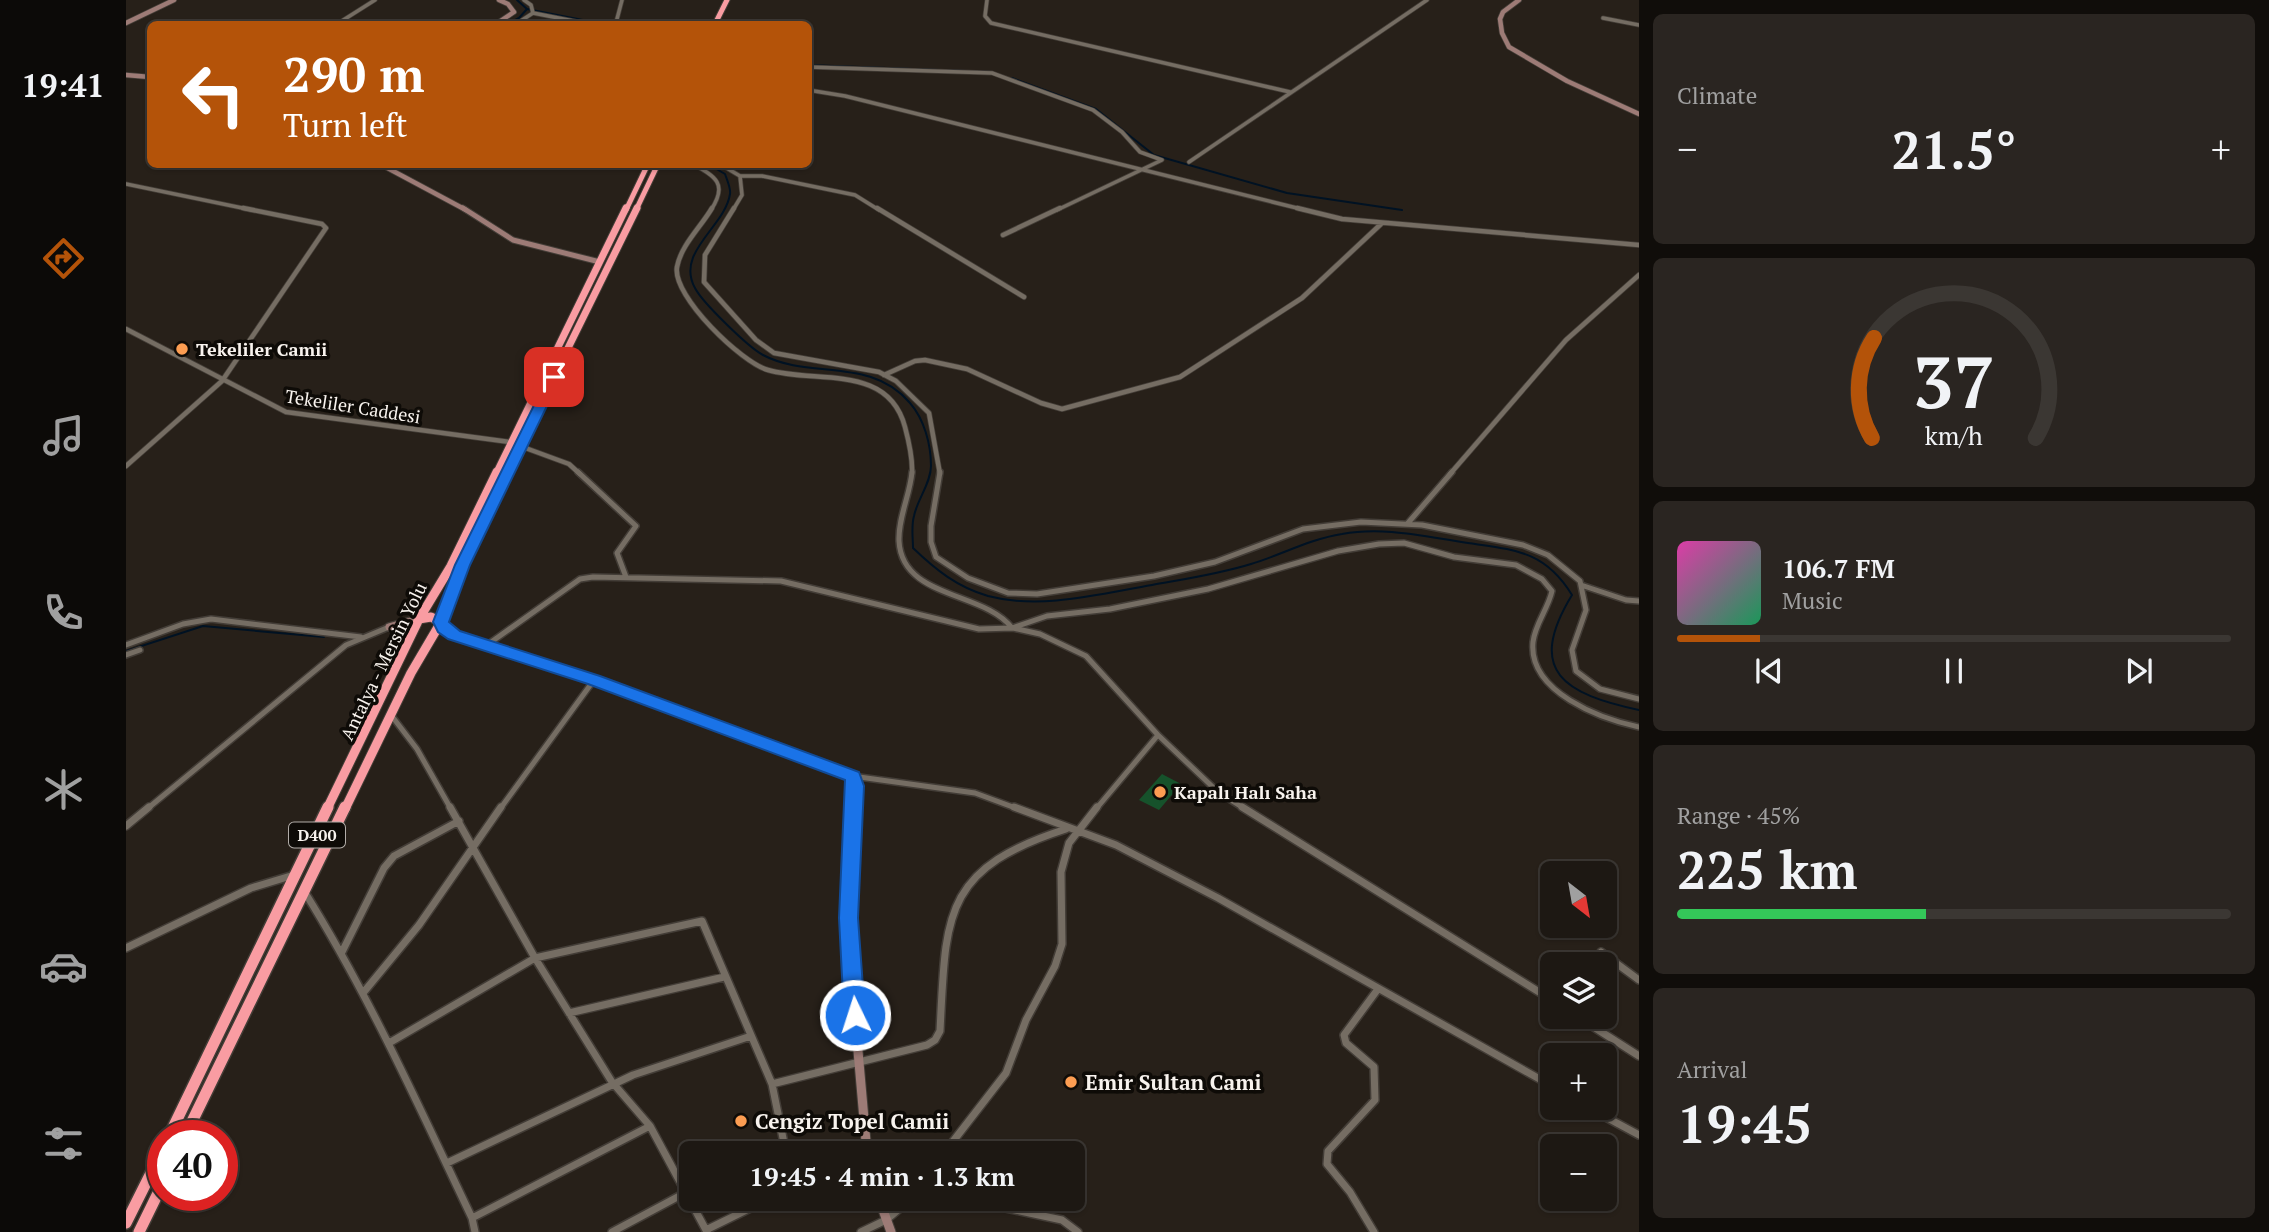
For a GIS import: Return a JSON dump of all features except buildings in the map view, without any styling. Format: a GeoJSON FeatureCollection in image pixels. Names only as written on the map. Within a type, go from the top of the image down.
{"type":"FeatureCollection","features":[{"type":"Feature","properties":{"kind":"highway"},"geometry":{"type":"LineString","coordinates":[[716,21],[727,0]]}},
{"type":"Feature","properties":{"kind":"highway"},"geometry":{"type":"LineString","coordinates":[[722,21],[733,0]]}},
{"type":"Feature","properties":{"kind":"highway","name":"Antalya - Mersin Yolu"},"geometry":{"type":"LineString","coordinates":[[193,1120],[391,715],[441,622],[462,565],[515,444],[646,168]]}},
{"type":"Feature","properties":{"kind":"highway","name":"Antalya - Mersin Yolu"},"geometry":{"type":"LineString","coordinates":[[177,1120],[298,875],[419,619],[451,566],[656,168]]}},
{"type":"Feature","properties":{"kind":"highway"},"geometry":{"type":"LineString","coordinates":[[419,619],[431,617],[441,622]]}},
{"type":"Feature","properties":{"kind":"highway"},"geometry":{"type":"LineString","coordinates":[[413,632],[421,636],[433,635]]}},
{"type":"Feature","properties":{"kind":"highway"},"geometry":{"type":"LineString","coordinates":[[126,1223],[147,1181]]}},
{"type":"Feature","properties":{"kind":"highway"},"geometry":{"type":"LineString","coordinates":[[139,1232],[149,1211]]}},
{"type":"Feature","properties":{"kind":"street"},"geometry":{"type":"LineString","coordinates":[[126,23],[174,0]]}},
{"type":"Feature","properties":{"kind":"street"},"geometry":{"type":"LineString","coordinates":[[342,21],[375,0]]}},
{"type":"Feature","properties":{"kind":"street"},"geometry":{"type":"LineString","coordinates":[[499,0],[513,7],[513,12],[500,21]]}},
{"type":"Feature","properties":{"kind":"street"},"geometry":{"type":"LineString","coordinates":[[524,0],[531,5],[533,13]]}},
{"type":"Feature","properties":{"kind":"street"},"geometry":{"type":"LineString","coordinates":[[617,19],[622,0]]}},
{"type":"Feature","properties":{"kind":"street"},"geometry":{"type":"LineString","coordinates":[[987,0],[985,16],[991,23],[1290,92]]}},
{"type":"Feature","properties":{"kind":"street"},"geometry":{"type":"LineString","coordinates":[[1189,162],[1427,0]]}},
{"type":"Feature","properties":{"kind":"street"},"geometry":{"type":"LineString","coordinates":[[1519,0],[1503,12],[1500,19],[1504,43],[1567,81],[1639,114]]}},
{"type":"Feature","properties":{"kind":"street"},"geometry":{"type":"LineString","coordinates":[[521,21],[533,13],[574,21]]}},
{"type":"Feature","properties":{"kind":"street"},"geometry":{"type":"LineString","coordinates":[[1603,18],[1639,25]]}},
{"type":"Feature","properties":{"kind":"street"},"geometry":{"type":"LineString","coordinates":[[812,67],[992,73],[1093,110],[1122,132],[1140,152],[1162,160],[1003,234]]}},
{"type":"Feature","properties":{"kind":"street"},"geometry":{"type":"LineString","coordinates":[[126,75],[147,76]]}},
{"type":"Feature","properties":{"kind":"street"},"geometry":{"type":"LineString","coordinates":[[812,90],[1329,217],[1381,224],[1639,245]]}},
{"type":"Feature","properties":{"kind":"street"},"geometry":{"type":"LineString","coordinates":[[388,168],[444,196],[513,240],[600,262]]}},
{"type":"Feature","properties":{"kind":"street"},"geometry":{"type":"LineString","coordinates":[[699,168],[715,179],[720,191],[709,213],[684,246],[676,278],[684,295],[741,357],[756,366],[773,372],[863,382],[898,407],[912,473],[898,542],[901,558],[922,579],[946,593],[1005,616],[1012,628]]}},
{"type":"Feature","properties":{"kind":"street"},"geometry":{"type":"LineString","coordinates":[[727,168],[740,176],[762,176],[855,195],[1024,297]]}},
{"type":"Feature","properties":{"kind":"street"},"geometry":{"type":"LineString","coordinates":[[740,176],[742,195],[705,255],[704,282],[756,340],[774,353],[805,361],[865,368],[884,375],[903,387],[929,413],[941,478],[930,526],[933,551],[942,563],[968,578],[999,590],[1037,594],[1081,589],[1215,562],[1303,529],[1361,522],[1408,523],[1536,549],[1564,565],[1581,585],[1586,610],[1572,650],[1576,671],[1600,689],[1639,699]]}},
{"type":"Feature","properties":{"kind":"street"},"geometry":{"type":"LineString","coordinates":[[126,184],[308,221],[326,228],[222,381],[126,467]]}},
{"type":"Feature","properties":{"kind":"street"},"geometry":{"type":"LineString","coordinates":[[884,375],[915,360],[925,360],[967,369],[1041,403],[1062,409],[1180,377],[1302,298],[1381,224]]}},
{"type":"Feature","properties":{"kind":"street"},"geometry":{"type":"LineString","coordinates":[[1408,523],[1566,340],[1639,275]]}},
{"type":"Feature","properties":{"kind":"street","name":"Tekeliler Caddesi"},"geometry":{"type":"LineString","coordinates":[[126,329],[279,410],[515,444],[569,464],[634,522],[636,526],[617,553],[626,577]]}},
{"type":"Feature","properties":{"kind":"street"},"geometry":{"type":"LineString","coordinates":[[1012,628],[1032,619],[1109,610],[1236,582],[1358,548],[1409,544],[1440,555],[1509,564],[1540,578],[1552,591],[1533,647],[1544,677],[1563,698],[1639,727]]}},
{"type":"Feature","properties":{"kind":"street"},"geometry":{"type":"LineString","coordinates":[[488,645],[580,579],[626,577],[782,581],[979,629],[1012,628],[1077,649],[1158,735],[1218,792],[1540,993]]}},
{"type":"Feature","properties":{"kind":"street"},"geometry":{"type":"LineString","coordinates":[[1581,585],[1626,600],[1639,601]]}},
{"type":"Feature","properties":{"kind":"street"},"geometry":{"type":"LineString","coordinates":[[126,826],[336,653],[361,637],[419,619]]}},
{"type":"Feature","properties":{"kind":"street"},"geometry":{"type":"LineString","coordinates":[[126,645],[183,624],[211,620],[346,633],[361,637]]}},
{"type":"Feature","properties":{"kind":"street"},"geometry":{"type":"LineString","coordinates":[[441,622],[446,631],[454,635],[594,680],[852,776],[975,793],[1077,833],[1116,845],[1207,892],[1540,1080]]}},
{"type":"Feature","properties":{"kind":"street"},"geometry":{"type":"LineString","coordinates":[[389,627],[413,632]]}},
{"type":"Feature","properties":{"kind":"street"},"geometry":{"type":"LineString","coordinates":[[433,635],[454,635]]}},
{"type":"Feature","properties":{"kind":"street"},"geometry":{"type":"LineString","coordinates":[[126,655],[140,650]]}},
{"type":"Feature","properties":{"kind":"street"},"geometry":{"type":"LineString","coordinates":[[363,993],[474,851],[538,755],[594,680]]}},
{"type":"Feature","properties":{"kind":"street"},"geometry":{"type":"LineString","coordinates":[[391,715],[417,749],[569,1013],[612,1082],[650,1126],[679,1182]]}},
{"type":"Feature","properties":{"kind":"street"},"geometry":{"type":"LineString","coordinates":[[953,1141],[1006,1073],[1026,1020],[1055,967],[1062,944],[1061,872],[1069,843],[1158,735]]}},
{"type":"Feature","properties":{"kind":"street"},"geometry":{"type":"LineString","coordinates":[[852,776],[855,786],[848,918],[857,1062],[866,1141]]}},
{"type":"Feature","properties":{"kind":"street"},"geometry":{"type":"LineString","coordinates":[[342,952],[384,868],[394,856],[459,821]]}},
{"type":"Feature","properties":{"kind":"street"},"geometry":{"type":"LineString","coordinates":[[772,1084],[927,1045],[935,1040],[940,1031],[948,927],[957,899],[980,874],[1004,856],[1068,828]]}},
{"type":"Feature","properties":{"kind":"street"},"geometry":{"type":"LineString","coordinates":[[126,948],[251,888],[298,875]]}},
{"type":"Feature","properties":{"kind":"street"},"geometry":{"type":"LineString","coordinates":[[304,891],[342,952],[447,1163],[472,1218],[474,1230],[464,1232]]}},
{"type":"Feature","properties":{"kind":"street"},"geometry":{"type":"LineString","coordinates":[[389,1043],[536,958],[702,921],[772,1084],[784,1141]]}},
{"type":"Feature","properties":{"kind":"street"},"geometry":{"type":"LineString","coordinates":[[1617,964],[1639,980]]}},
{"type":"Feature","properties":{"kind":"street"},"geometry":{"type":"LineString","coordinates":[[569,1013],[724,977]]}},
{"type":"Feature","properties":{"kind":"street"},"geometry":{"type":"LineString","coordinates":[[1374,1232],[1350,1192],[1327,1164],[1328,1151],[1375,1100],[1374,1067],[1346,1042],[1344,1035],[1378,989]]}},
{"type":"Feature","properties":{"kind":"street"},"geometry":{"type":"LineString","coordinates":[[1597,1029],[1639,1056]]}},
{"type":"Feature","properties":{"kind":"street"},"geometry":{"type":"LineString","coordinates":[[447,1163],[612,1082],[695,1050],[751,1036]]}},
{"type":"Feature","properties":{"kind":"street"},"geometry":{"type":"LineString","coordinates":[[1610,1120],[1639,1136]]}},
{"type":"Feature","properties":{"kind":"street"},"geometry":{"type":"LineString","coordinates":[[472,1218],[650,1126]]}},
{"type":"Feature","properties":{"kind":"street"},"geometry":{"type":"LineString","coordinates":[[612,1232],[679,1196]]}},
{"type":"Feature","properties":{"kind":"street"},"geometry":{"type":"LineString","coordinates":[[695,1211],[706,1231],[745,1211]]}},
{"type":"Feature","properties":{"kind":"street"},"geometry":{"type":"LineString","coordinates":[[883,1211],[891,1232]]}},
{"type":"Feature","properties":{"kind":"street"},"geometry":{"type":"LineString","coordinates":[[861,1232],[886,1220],[897,1211]]}},
{"type":"Feature","properties":{"kind":"street"},"geometry":{"type":"LineString","coordinates":[[1020,1211],[1062,1220],[1078,1232]]}},
{"type":"Feature","properties":{"kind":"green space","name":"Kapalı Halı Saha"},"geometry":{"type":"Polygon","coordinates":[[[1162,774],[1181,784],[1159,810],[1139,800],[1162,774]]]}},
{"type":"Feature","properties":{"kind":"waterway"},"geometry":{"type":"LineString","coordinates":[[517,0],[527,9]]}},
{"type":"Feature","properties":{"kind":"waterway"},"geometry":{"type":"LineString","coordinates":[[513,21],[527,9]]}},
{"type":"Feature","properties":{"kind":"waterway"},"geometry":{"type":"LineString","coordinates":[[527,9],[588,21]]}},
{"type":"Feature","properties":{"kind":"waterway"},"geometry":{"type":"LineString","coordinates":[[812,65],[993,72]]}},
{"type":"Feature","properties":{"kind":"waterway"},"geometry":{"type":"LineString","coordinates":[[1012,78],[1096,109],[1154,155],[1287,193],[1402,210]]}},
{"type":"Feature","properties":{"kind":"waterway"},"geometry":{"type":"LineString","coordinates":[[715,168],[725,174],[730,194],[720,218],[703,240],[691,263],[695,288],[726,324],[763,355],[781,362],[877,379],[894,388],[910,403],[926,432],[931,466],[929,479],[913,520],[913,548],[957,583],[988,596],[1008,600],[1070,599],[1227,571],[1319,540],[1358,532],[1405,533],[1501,548],[1540,561],[1562,580],[1572,595],[1558,621],[1552,643],[1553,661],[1560,675],[1573,687],[1591,696],[1639,710]]}},
{"type":"Feature","properties":{"kind":"waterway"},"geometry":{"type":"LineString","coordinates":[[126,651],[203,626],[324,637]]}},
{"type":"Feature","properties":{"kind":"place","name":"Tekeliler Camii"},"geometry":{"type":"Point","coordinates":[182,349]}},
{"type":"Feature","properties":{"kind":"place","name":"Kapalı Halı Saha"},"geometry":{"type":"Point","coordinates":[1160,792]}},
{"type":"Feature","properties":{"kind":"place","name":"Emir Sultan Cami"},"geometry":{"type":"Point","coordinates":[1071,1082]}},
{"type":"Feature","properties":{"kind":"place","name":"Cengiz Topel Camii"},"geometry":{"type":"Point","coordinates":[741,1121]}},
{"type":"Feature","properties":{"kind":"route"},"geometry":{"type":"LineString","coordinates":[[554,377],[462,565],[441,622],[443,628],[454,635],[594,680],[852,776],[855,786],[848,918],[855,1015]]}}]}
